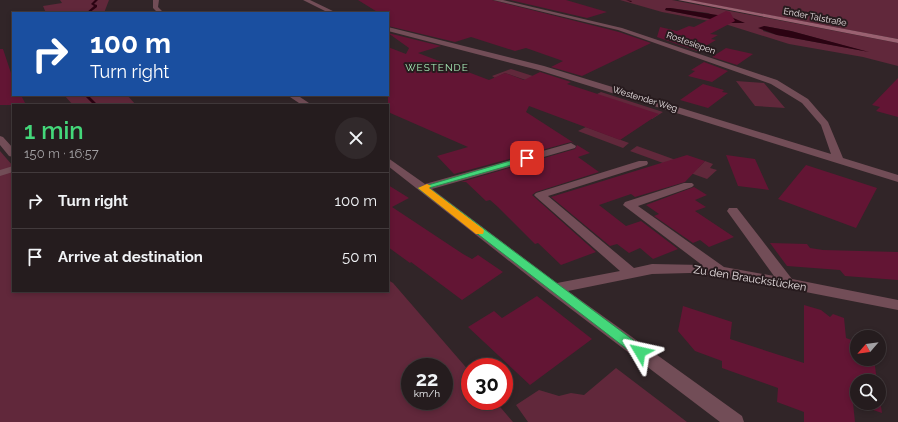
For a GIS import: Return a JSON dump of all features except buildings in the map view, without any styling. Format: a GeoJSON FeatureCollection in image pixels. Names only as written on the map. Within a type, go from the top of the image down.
{"type":"FeatureCollection","features":[{"type":"Feature","properties":{"kind":"main road","name":"Ender Talstraße"},"geometry":{"type":"LineString","coordinates":[[681,0],[898,41]]}},
{"type":"Feature","properties":{"kind":"street"},"geometry":{"type":"LineString","coordinates":[[156,0],[155,7],[160,12]]}},
{"type":"Feature","properties":{"kind":"street"},"geometry":{"type":"LineString","coordinates":[[306,0],[332,12]]}},
{"type":"Feature","properties":{"kind":"street","name":"Rostesiepen"},"geometry":{"type":"LineString","coordinates":[[496,0],[620,29],[774,82],[805,101],[826,124],[839,161]]}},
{"type":"Feature","properties":{"kind":"street","name":"Westender Weg"},"geometry":{"type":"LineString","coordinates":[[389,29],[541,68],[722,123],[898,179]]}},
{"type":"Feature","properties":{"kind":"street"},"geometry":{"type":"LineString","coordinates":[[293,96],[306,104]]}},
{"type":"Feature","properties":{"kind":"street"},"geometry":{"type":"LineString","coordinates":[[0,139],[12,153]]}},
{"type":"Feature","properties":{"kind":"street"},"geometry":{"type":"LineString","coordinates":[[423,188],[571,146]]}},
{"type":"Feature","properties":{"kind":"street"},"geometry":{"type":"LineString","coordinates":[[389,162],[555,289],[735,422]]}},
{"type":"Feature","properties":{"kind":"street"},"geometry":{"type":"LineString","coordinates":[[630,273],[540,195],[643,163]]}},
{"type":"Feature","properties":{"kind":"street"},"geometry":{"type":"LineString","coordinates":[[0,173],[12,169]]}},
{"type":"Feature","properties":{"kind":"street"},"geometry":{"type":"LineString","coordinates":[[688,185],[629,205],[722,272]]}},
{"type":"Feature","properties":{"kind":"street"},"geometry":{"type":"LineString","coordinates":[[733,211],[787,283]]}},
{"type":"Feature","properties":{"kind":"street","name":"Zu den Brauckstücken"},"geometry":{"type":"LineString","coordinates":[[555,289],[652,269],[690,268],[787,283],[898,305]]}},
{"type":"Feature","properties":{"kind":"shaded area"},"geometry":{"type":"Polygon","coordinates":[[[60,0],[109,0],[104,12],[46,12],[43,6],[62,3],[60,0]]]}},
{"type":"Feature","properties":{"kind":"shaded area"},"geometry":{"type":"Polygon","coordinates":[[[620,0],[672,0],[898,43],[898,66],[863,57],[789,44],[725,24],[662,12],[620,0]],[[670,8],[665,10],[731,23],[708,13],[670,8]],[[764,26],[763,31],[777,35],[864,51],[791,31],[764,26]]]}},
{"type":"Feature","properties":{"kind":"shaded area"},"geometry":{"type":"Polygon","coordinates":[[[688,0],[898,0],[898,39],[688,0]]]}},
{"type":"Feature","properties":{"kind":"shaded area"},"geometry":{"type":"Polygon","coordinates":[[[666,8],[731,17],[745,23],[731,23],[665,10],[666,8]]]}},
{"type":"Feature","properties":{"kind":"shaded area"},"geometry":{"type":"Polygon","coordinates":[[[764,26],[791,31],[869,52],[777,35],[758,28],[764,26]]]}},
{"type":"Feature","properties":{"kind":"shaded area"},"geometry":{"type":"Polygon","coordinates":[[[511,69],[586,93],[549,88],[505,73],[495,78],[492,76],[511,69]]]}},
{"type":"Feature","properties":{"kind":"shaded area"},"geometry":{"type":"Polygon","coordinates":[[[736,81],[764,83],[785,108],[755,106],[736,81]]]}},
{"type":"Feature","properties":{"kind":"shaded area"},"geometry":{"type":"Polygon","coordinates":[[[601,92],[663,112],[652,119],[589,98],[601,92]]]}},
{"type":"Feature","properties":{"kind":"shaded area"},"geometry":{"type":"Polygon","coordinates":[[[65,96],[128,96],[135,104],[72,104],[65,96]]]}},
{"type":"Feature","properties":{"kind":"shaded area"},"geometry":{"type":"Polygon","coordinates":[[[586,127],[629,143],[623,148],[578,131],[586,127]]]}},
{"type":"Feature","properties":{"kind":"shaded area"},"geometry":{"type":"Polygon","coordinates":[[[637,146],[698,168],[705,161],[713,164],[710,168],[717,170],[707,179],[630,151],[637,146]]]}},
{"type":"Feature","properties":{"kind":"shaded area"},"geometry":{"type":"Polygon","coordinates":[[[0,151],[12,165],[12,292],[389,292],[389,281],[393,283],[461,362],[461,410],[503,410],[513,422],[0,422],[0,151]]]}},
{"type":"Feature","properties":{"kind":"shaded area"},"geometry":{"type":"Polygon","coordinates":[[[616,368],[687,422],[528,422],[516,405],[539,390],[559,396],[571,393],[584,395],[616,368]]]}},
{"type":"Feature","properties":{"kind":"waterway"},"geometry":{"type":"LineString","coordinates":[[88,12],[96,6],[92,4],[97,0]]}},
{"type":"Feature","properties":{"kind":"waterway"},"geometry":{"type":"LineString","coordinates":[[627,0],[631,1]]}},
{"type":"Feature","properties":{"kind":"waterway"},"geometry":{"type":"LineString","coordinates":[[87,96],[95,104]]}},
{"type":"Feature","properties":{"kind":"slow traffic"},"geometry":{"type":"LineString","coordinates":[[427,186],[423,188],[480,231]]}},
{"type":"Feature","properties":{"kind":"district","name":"WESTENDE"},"geometry":{"type":"Point","coordinates":[437,67]}},
{"type":"Feature","properties":{"kind":"route"},"geometry":{"type":"LineString","coordinates":[[527,158],[423,188],[640,352]]}}]}
